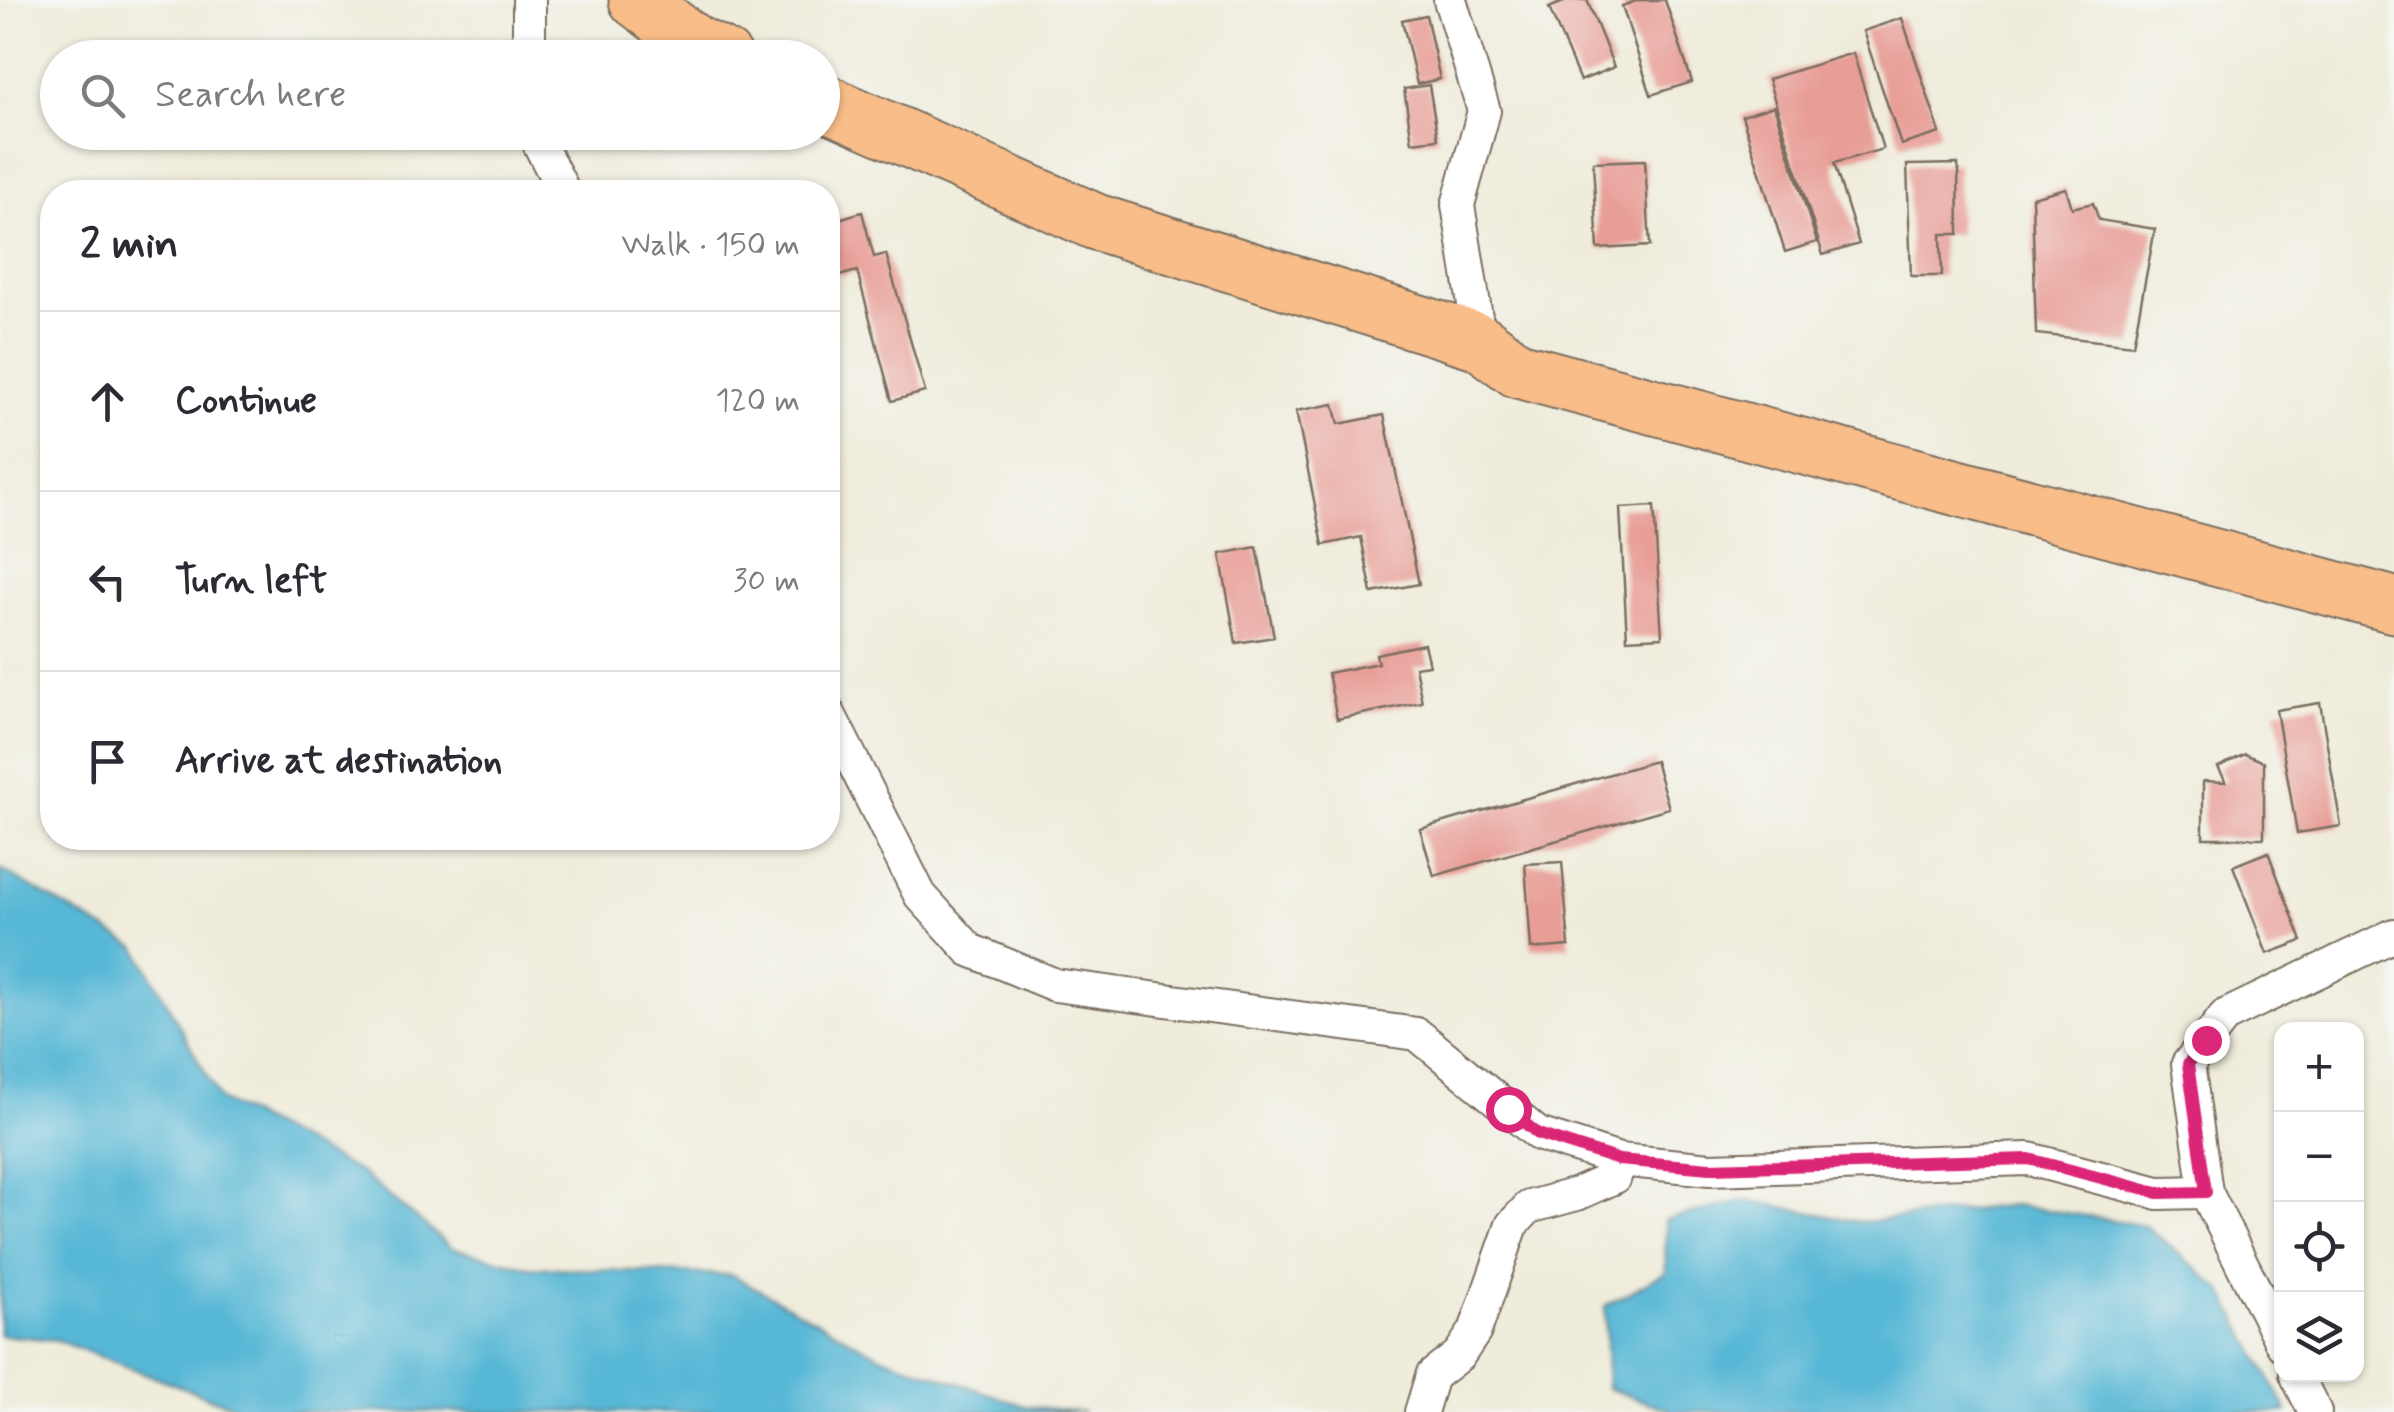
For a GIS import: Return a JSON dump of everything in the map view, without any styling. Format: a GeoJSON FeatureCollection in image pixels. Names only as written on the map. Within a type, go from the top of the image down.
{"type":"FeatureCollection","features":[{"type":"Feature","properties":{"kind":"highway"},"geometry":{"type":"LineString","coordinates":[[637,0],[690,40]]}},
{"type":"Feature","properties":{"kind":"highway"},"geometry":{"type":"LineString","coordinates":[[840,109],[1096,222],[1480,342],[1518,370],[2394,604]]}},
{"type":"Feature","properties":{"kind":"street"},"geometry":{"type":"LineString","coordinates":[[529,0],[529,40]]}},
{"type":"Feature","properties":{"kind":"street"},"geometry":{"type":"LineString","coordinates":[[1450,0],[1484,111],[1458,204],[1480,342]]}},
{"type":"Feature","properties":{"kind":"street"},"geometry":{"type":"LineString","coordinates":[[543,150],[558,180]]}},
{"type":"Feature","properties":{"kind":"street"},"geometry":{"type":"LineString","coordinates":[[840,736],[920,894],[970,950],[1055,985],[1417,1034],[1538,1134],[1619,1160],[1710,1168],[2029,1159],[2158,1193],[2206,1192]]}},
{"type":"Feature","properties":{"kind":"street"},"geometry":{"type":"LineString","coordinates":[[2274,1328],[2206,1192],[2188,1064],[2225,1016],[2394,935]]}},
{"type":"Feature","properties":{"kind":"street"},"geometry":{"type":"LineString","coordinates":[[1421,1412],[1432,1376],[1459,1355],[1476,1331],[1512,1225],[1528,1207],[1578,1194],[1615,1177],[1619,1160]]}},
{"type":"Feature","properties":{"kind":"street"},"geometry":{"type":"LineString","coordinates":[[2300,1382],[2315,1412]]}},
{"type":"Feature","properties":{"kind":"water"},"geometry":{"type":"Polygon","coordinates":[[[0,869],[137,948],[220,1100],[361,1173],[452,1248],[529,1267],[732,1275],[879,1355],[1024,1406],[1084,1412],[249,1412],[56,1340],[0,1335],[0,869]]]}},
{"type":"Feature","properties":{"kind":"water"},"geometry":{"type":"Polygon","coordinates":[[[1746,1200],[1861,1222],[2014,1205],[2144,1225],[2222,1290],[2288,1412],[1675,1412],[1607,1388],[1605,1306],[1666,1272],[1665,1220],[1746,1200]]]}},
{"type":"Feature","properties":{"kind":"building"},"geometry":{"type":"Polygon","coordinates":[[[1568,0],[1587,0],[1614,67],[1580,81],[1549,8],[1568,0]]]}},
{"type":"Feature","properties":{"kind":"building"},"geometry":{"type":"Polygon","coordinates":[[[1639,0],[1665,0],[1692,82],[1651,95],[1622,6],[1639,0]]]}},
{"type":"Feature","properties":{"kind":"building"},"geometry":{"type":"Polygon","coordinates":[[[1426,15],[1440,79],[1417,84],[1402,20],[1426,15]]]}},
{"type":"Feature","properties":{"kind":"building"},"geometry":{"type":"Polygon","coordinates":[[[1902,18],[1940,133],[1901,145],[1863,31],[1902,18]]]}},
{"type":"Feature","properties":{"kind":"building"},"geometry":{"type":"Polygon","coordinates":[[[1853,53],[1883,149],[1834,163],[1859,244],[1823,255],[1768,79],[1853,53]]]}},
{"type":"Feature","properties":{"kind":"building"},"geometry":{"type":"Polygon","coordinates":[[[1429,85],[1438,139],[1412,142],[1404,89],[1429,85]]]}},
{"type":"Feature","properties":{"kind":"building"},"geometry":{"type":"Polygon","coordinates":[[[1774,106],[1817,242],[1785,252],[1742,116],[1774,106]]]}},
{"type":"Feature","properties":{"kind":"building"},"geometry":{"type":"Polygon","coordinates":[[[1645,160],[1650,246],[1598,249],[1593,162],[1645,160]]]}},
{"type":"Feature","properties":{"kind":"building"},"geometry":{"type":"Polygon","coordinates":[[[1958,164],[1959,234],[1941,234],[1942,276],[1911,276],[1907,165],[1958,164]]]}},
{"type":"Feature","properties":{"kind":"building"},"geometry":{"type":"Polygon","coordinates":[[[2066,188],[2072,208],[2093,203],[2099,220],[2155,229],[2133,345],[2036,334],[2032,197],[2066,188]]]}},
{"type":"Feature","properties":{"kind":"building"},"geometry":{"type":"Polygon","coordinates":[[[862,212],[874,257],[886,254],[925,392],[892,401],[857,271],[840,276],[840,218],[862,212]]]}},
{"type":"Feature","properties":{"kind":"building"},"geometry":{"type":"Polygon","coordinates":[[[1334,404],[1339,424],[1384,415],[1419,584],[1372,593],[1361,537],[1323,545],[1296,411],[1334,404]]]}},
{"type":"Feature","properties":{"kind":"building"},"geometry":{"type":"Polygon","coordinates":[[[1654,506],[1662,637],[1627,639],[1620,508],[1654,506]]]}},
{"type":"Feature","properties":{"kind":"building"},"geometry":{"type":"Polygon","coordinates":[[[1257,547],[1274,637],[1236,643],[1220,554],[1257,547]]]}},
{"type":"Feature","properties":{"kind":"building"},"geometry":{"type":"Polygon","coordinates":[[[1424,644],[1429,665],[1415,667],[1422,702],[1337,719],[1328,673],[1378,663],[1376,654],[1424,644]]]}},
{"type":"Feature","properties":{"kind":"building"},"geometry":{"type":"Polygon","coordinates":[[[2320,703],[2341,826],[2297,833],[2276,710],[2320,703]]]}},
{"type":"Feature","properties":{"kind":"building"},"geometry":{"type":"Polygon","coordinates":[[[2245,754],[2264,762],[2264,838],[2203,838],[2203,781],[2226,782],[2218,767],[2245,754]]]}},
{"type":"Feature","properties":{"kind":"building"},"geometry":{"type":"Polygon","coordinates":[[[1655,761],[1669,808],[1434,876],[1420,829],[1655,761]]]}},
{"type":"Feature","properties":{"kind":"building"},"geometry":{"type":"Polygon","coordinates":[[[2268,852],[2302,941],[2267,954],[2233,866],[2268,852]]]}},
{"type":"Feature","properties":{"kind":"building"},"geometry":{"type":"Polygon","coordinates":[[[1562,862],[1569,946],[1531,949],[1525,864],[1562,862]]]}},
{"type":"Feature","properties":{"kind":"route"},"geometry":{"type":"LineString","coordinates":[[1508,1109],[1538,1134],[1619,1160],[1710,1168],[2029,1159],[2158,1193],[2206,1192],[2188,1064],[2206,1040]]}}]}
